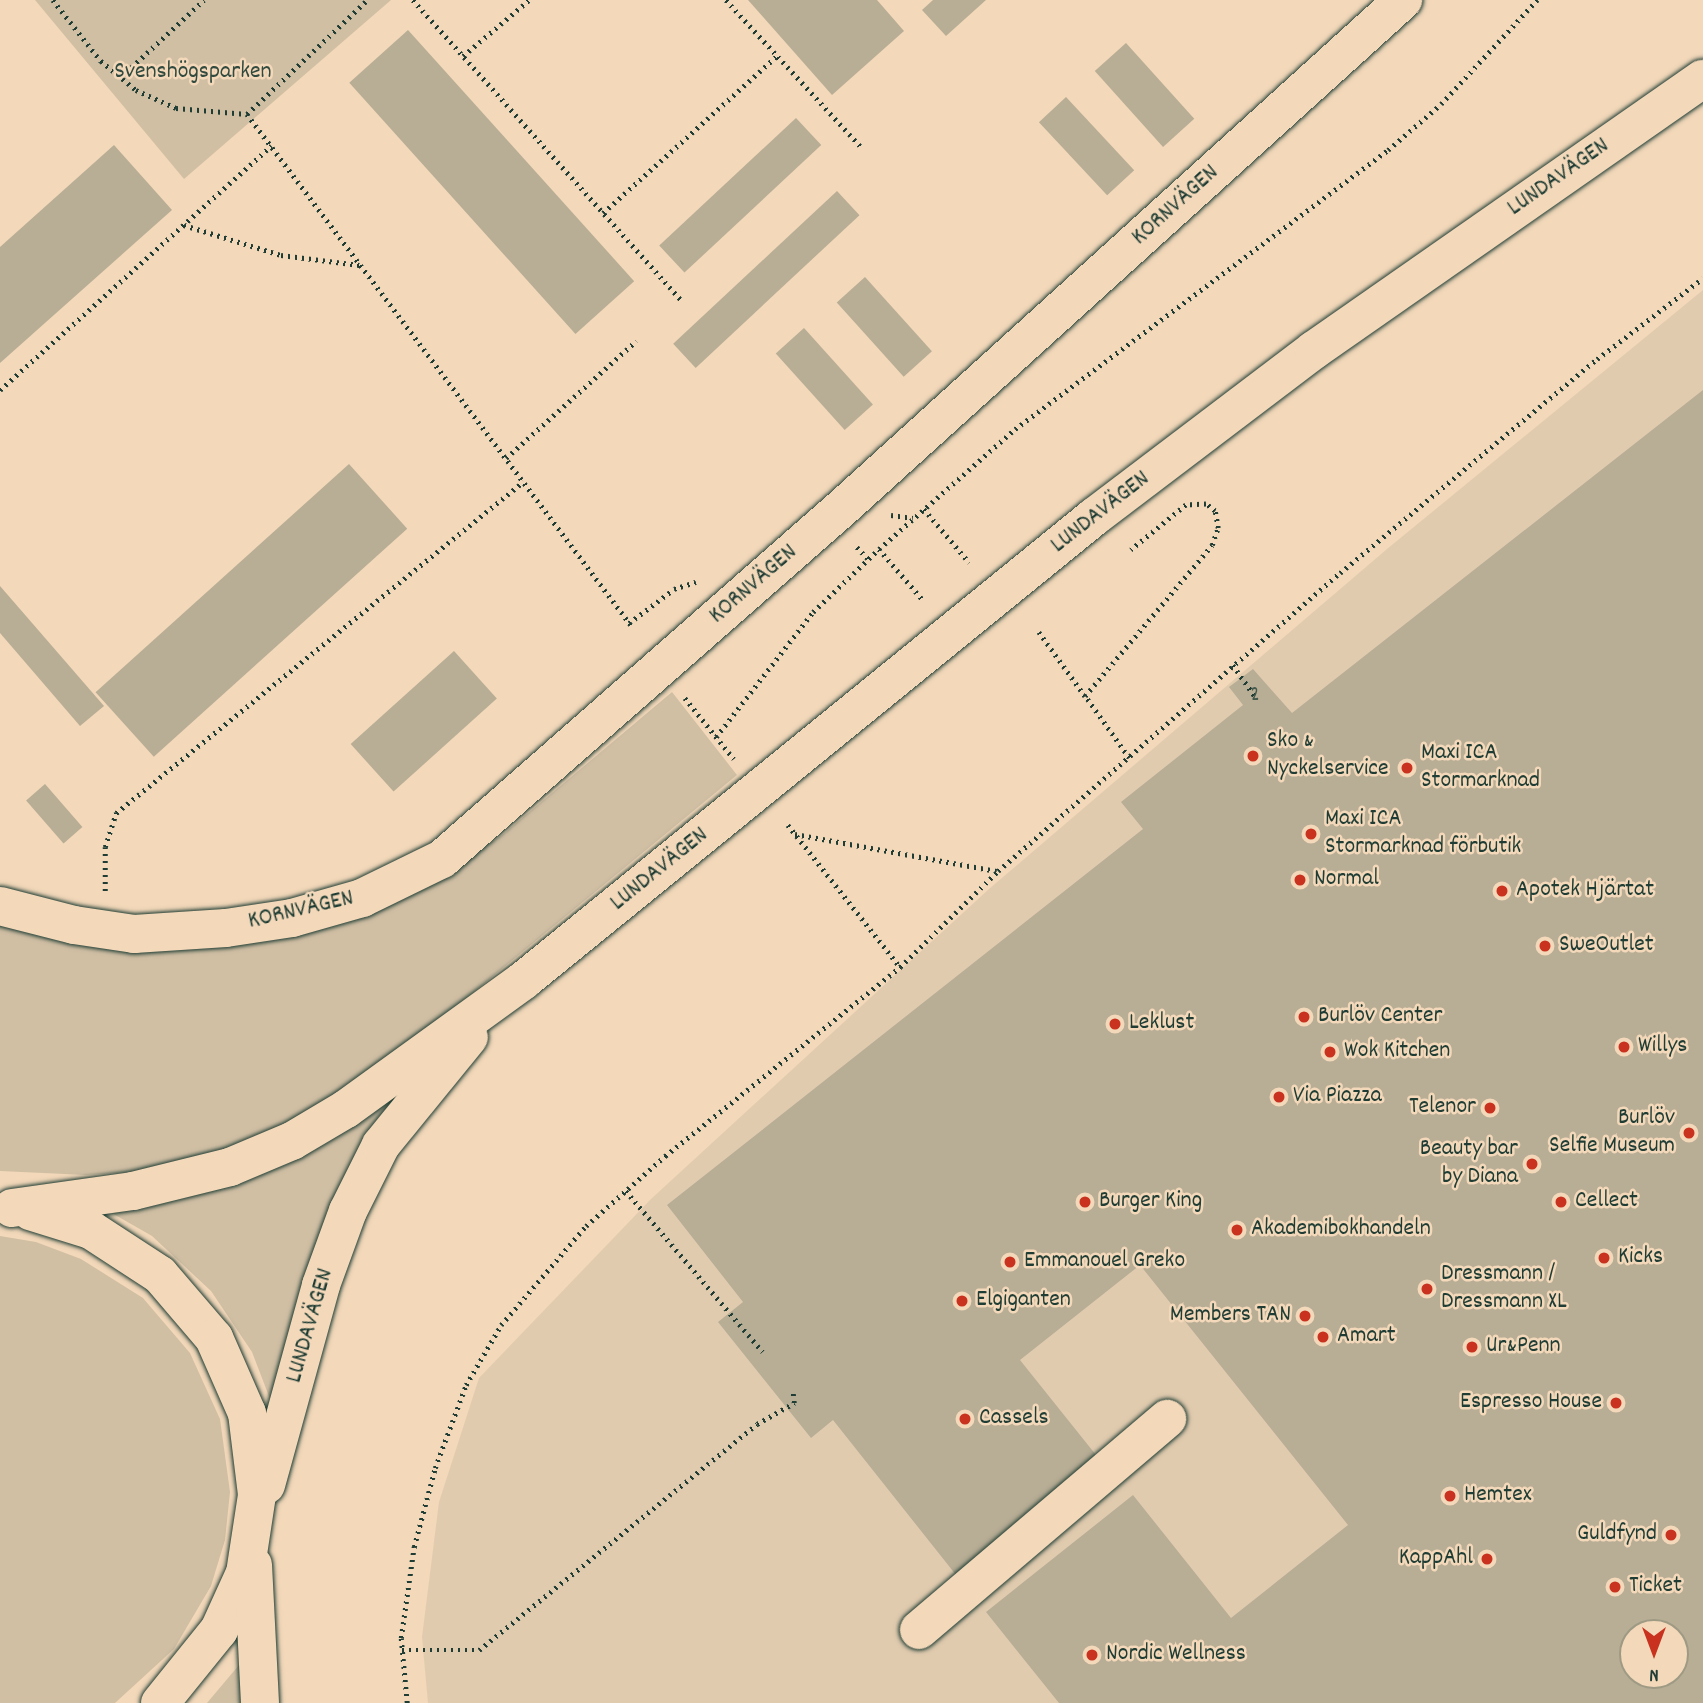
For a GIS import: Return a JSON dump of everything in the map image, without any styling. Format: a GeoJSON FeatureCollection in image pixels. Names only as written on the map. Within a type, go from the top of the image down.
{"type":"FeatureCollection","features":[{"type":"Feature","properties":{"kind":"main road","name":"KORNVÄGEN"},"geometry":{"type":"LineString","coordinates":[[0,906],[134,934],[226,928],[292,918],[362,898],[442,859],[836,513],[1403,0]]}},
{"type":"Feature","properties":{"kind":"main road","name":"LUNDAVÄGEN"},"geometry":{"type":"LineString","coordinates":[[6,1208],[167,1184],[263,1154],[346,1109],[524,980],[1094,517],[1314,350],[1703,79]]}},
{"type":"Feature","properties":{"kind":"main road","name":"LUNDAVÄGEN"},"geometry":{"type":"LineString","coordinates":[[160,1703],[219,1630],[254,1532],[329,1260],[363,1179],[403,1115],[524,980]]}},
{"type":"Feature","properties":{"kind":"main road","name":"LUNDAVÄGEN"},"geometry":{"type":"LineString","coordinates":[[6,1208],[65,1221],[116,1243],[160,1275],[198,1315],[227,1362],[247,1413],[257,1467],[254,1532]]}},
{"type":"Feature","properties":{"kind":"main road"},"geometry":{"type":"LineString","coordinates":[[919,1630],[1167,1419]]}},
{"type":"Feature","properties":{"kind":"main road"},"geometry":{"type":"LineString","coordinates":[[254,1532],[260,1703]]}},
{"type":"Feature","properties":{"kind":"path"},"geometry":{"type":"LineString","coordinates":[[53,0],[101,61],[136,90],[176,108],[247,114],[630,624],[674,589]]}},
{"type":"Feature","properties":{"kind":"path"},"geometry":{"type":"LineString","coordinates":[[121,77],[204,0]]}},
{"type":"Feature","properties":{"kind":"path"},"geometry":{"type":"LineString","coordinates":[[247,114],[367,0]]}},
{"type":"Feature","properties":{"kind":"path"},"geometry":{"type":"LineString","coordinates":[[413,0],[682,301]]}},
{"type":"Feature","properties":{"kind":"path"},"geometry":{"type":"LineString","coordinates":[[463,56],[529,0]]}},
{"type":"Feature","properties":{"kind":"path"},"geometry":{"type":"LineString","coordinates":[[726,0],[861,147]]}},
{"type":"Feature","properties":{"kind":"path"},"geometry":{"type":"LineString","coordinates":[[716,737],[813,612],[879,549],[1014,429],[1388,150],[1461,85],[1537,0]]}},
{"type":"Feature","properties":{"kind":"path"},"geometry":{"type":"LineString","coordinates":[[603,213],[778,56]]}},
{"type":"Feature","properties":{"kind":"path"},"geometry":{"type":"LineString","coordinates":[[0,390],[271,146]]}},
{"type":"Feature","properties":{"kind":"path"},"geometry":{"type":"LineString","coordinates":[[183,225],[281,255],[360,265]]}},
{"type":"Feature","properties":{"kind":"path"},"geometry":{"type":"LineString","coordinates":[[407,1703],[402,1650],[414,1546],[435,1468],[466,1385],[501,1325],[586,1226],[900,967],[998,872],[1233,665],[1597,359],[1703,278]]}},
{"type":"Feature","properties":{"kind":"path"},"geometry":{"type":"LineString","coordinates":[[506,458],[636,341]]}},
{"type":"Feature","properties":{"kind":"path"},"geometry":{"type":"LineString","coordinates":[[105,929],[105,846],[116,813],[523,482]]}},
{"type":"Feature","properties":{"kind":"path"},"geometry":{"type":"LineString","coordinates":[[1085,696],[1212,545],[1218,528],[1215,511],[1206,504],[1186,505],[1131,550]]}},
{"type":"Feature","properties":{"kind":"path"},"geometry":{"type":"LineString","coordinates":[[924,509],[969,562]]}},
{"type":"Feature","properties":{"kind":"path"},"geometry":{"type":"LineString","coordinates":[[858,548],[868,559]]}},
{"type":"Feature","properties":{"kind":"path"},"geometry":{"type":"LineString","coordinates":[[879,549],[923,600]]}},
{"type":"Feature","properties":{"kind":"path"},"geometry":{"type":"LineString","coordinates":[[1039,632],[1129,758]]}},
{"type":"Feature","properties":{"kind":"path"},"geometry":{"type":"LineString","coordinates":[[1233,665],[1255,695]]}},
{"type":"Feature","properties":{"kind":"path"},"geometry":{"type":"LineString","coordinates":[[684,698],[735,760]]}},
{"type":"Feature","properties":{"kind":"path"},"geometry":{"type":"LineString","coordinates":[[788,825],[900,967]]}},
{"type":"Feature","properties":{"kind":"path"},"geometry":{"type":"LineString","coordinates":[[795,834],[998,872]]}},
{"type":"Feature","properties":{"kind":"path"},"geometry":{"type":"LineString","coordinates":[[626,1191],[763,1352]]}},
{"type":"Feature","properties":{"kind":"path"},"geometry":{"type":"LineString","coordinates":[[402,1650],[479,1650],[757,1424],[794,1403],[793,1393]]}},
{"type":"Feature","properties":{"kind":"shaded area","name":"Burlöv Center"},"geometry":{"type":"Polygon","coordinates":[[[1703,290],[1703,1703],[428,1703],[422,1637],[439,1502],[479,1378],[651,1199],[989,889],[1387,549],[1703,290]]]}},
{"type":"Feature","properties":{"kind":"green space","name":"Svenshögsparken"},"geometry":{"type":"Polygon","coordinates":[[[35,0],[391,0],[184,179],[35,0]]]}},
{"type":"Feature","properties":{"kind":"green space"},"geometry":{"type":"Polygon","coordinates":[[[672,692],[737,775],[385,1065],[317,1113],[216,1157],[163,1170],[86,1175],[0,1171],[0,920],[144,948],[432,882],[501,836],[672,692]]]}},
{"type":"Feature","properties":{"kind":"green space"},"geometry":{"type":"Polygon","coordinates":[[[401,1083],[275,1412],[252,1352],[211,1291],[152,1236],[110,1212],[401,1083]]]}},
{"type":"Feature","properties":{"kind":"green space"},"geometry":{"type":"Polygon","coordinates":[[[0,1236],[36,1242],[81,1259],[143,1298],[190,1353],[220,1419],[230,1492],[225,1540],[211,1586],[174,1649],[115,1703],[0,1703],[0,1236]]]}},
{"type":"Feature","properties":{"kind":"green space"},"geometry":{"type":"Polygon","coordinates":[[[239,1665],[242,1703],[207,1703],[239,1665]]]}},
{"type":"Feature","properties":{"kind":"building"},"geometry":{"type":"Polygon","coordinates":[[[748,0],[877,0],[904,31],[832,95],[748,0]]]}},
{"type":"Feature","properties":{"kind":"building"},"geometry":{"type":"Polygon","coordinates":[[[933,0],[986,0],[946,36],[922,10],[933,0]]]}},
{"type":"Feature","properties":{"kind":"building"},"geometry":{"type":"Polygon","coordinates":[[[408,30],[634,281],[575,334],[349,83],[408,30]]]}},
{"type":"Feature","properties":{"kind":"building"},"geometry":{"type":"Polygon","coordinates":[[[1126,43],[1194,119],[1163,147],[1095,71],[1126,43]]]}},
{"type":"Feature","properties":{"kind":"building"},"geometry":{"type":"Polygon","coordinates":[[[1066,97],[1134,170],[1107,195],[1039,122],[1066,97]]]}},
{"type":"Feature","properties":{"kind":"building"},"geometry":{"type":"Polygon","coordinates":[[[796,118],[821,145],[684,273],[659,246],[796,118]]]}},
{"type":"Feature","properties":{"kind":"building"},"geometry":{"type":"Polygon","coordinates":[[[114,145],[172,210],[0,363],[0,247],[114,145]]]}},
{"type":"Feature","properties":{"kind":"building"},"geometry":{"type":"Polygon","coordinates":[[[837,191],[860,215],[696,368],[673,344],[837,191]]]}},
{"type":"Feature","properties":{"kind":"building"},"geometry":{"type":"Polygon","coordinates":[[[865,277],[932,351],[904,377],[837,302],[865,277]]]}},
{"type":"Feature","properties":{"kind":"building"},"geometry":{"type":"Polygon","coordinates":[[[804,328],[873,405],[845,430],[776,353],[804,328]]]}},
{"type":"Feature","properties":{"kind":"building","name":"Burlöv Center"},"geometry":{"type":"Polygon","coordinates":[[[1703,390],[1703,1703],[1059,1703],[986,1612],[1133,1495],[1231,1618],[1348,1525],[1140,1265],[1020,1360],[1104,1465],[960,1580],[833,1420],[811,1438],[718,1322],[743,1302],[667,1205],[1143,829],[1121,802],[1243,705],[1229,687],[1253,669],[1292,713],[1703,390]]]}},
{"type":"Feature","properties":{"kind":"building"},"geometry":{"type":"Polygon","coordinates":[[[349,464],[407,529],[154,757],[96,692],[349,464]]]}},
{"type":"Feature","properties":{"kind":"building"},"geometry":{"type":"Polygon","coordinates":[[[0,586],[104,706],[80,726],[0,633],[0,586]]]}},
{"type":"Feature","properties":{"kind":"building"},"geometry":{"type":"Polygon","coordinates":[[[454,651],[497,699],[394,792],[351,744],[454,651]]]}},
{"type":"Feature","properties":{"kind":"building"},"geometry":{"type":"Polygon","coordinates":[[[45,784],[82,827],[64,843],[26,800],[45,784]]]}},
{"type":"Feature","properties":{"kind":"place","name":"Sko & Nyckelservice"},"geometry":{"type":"Point","coordinates":[1253,756]}},
{"type":"Feature","properties":{"kind":"place","name":"Maxi ICA Stormarknad"},"geometry":{"type":"Point","coordinates":[1407,768]}},
{"type":"Feature","properties":{"kind":"place","name":"Maxi ICA Stormarknad förbutik"},"geometry":{"type":"Point","coordinates":[1311,834]}},
{"type":"Feature","properties":{"kind":"place","name":"Normal"},"geometry":{"type":"Point","coordinates":[1300,880]}},
{"type":"Feature","properties":{"kind":"place","name":"Apotek Hjärtat"},"geometry":{"type":"Point","coordinates":[1502,891]}},
{"type":"Feature","properties":{"kind":"place","name":"SweOutlet"},"geometry":{"type":"Point","coordinates":[1545,946]}},
{"type":"Feature","properties":{"kind":"place","name":"Burlöv Center"},"geometry":{"type":"Point","coordinates":[1304,1017]}},
{"type":"Feature","properties":{"kind":"place","name":"Leklust"},"geometry":{"type":"Point","coordinates":[1115,1024]}},
{"type":"Feature","properties":{"kind":"place","name":"Willys"},"geometry":{"type":"Point","coordinates":[1624,1047]}},
{"type":"Feature","properties":{"kind":"place","name":"Wok Kitchen"},"geometry":{"type":"Point","coordinates":[1330,1052]}},
{"type":"Feature","properties":{"kind":"place","name":"Via Piazza"},"geometry":{"type":"Point","coordinates":[1279,1097]}},
{"type":"Feature","properties":{"kind":"place","name":"Telenor"},"geometry":{"type":"Point","coordinates":[1490,1108]}},
{"type":"Feature","properties":{"kind":"place","name":"Burlöv Selfie Museum"},"geometry":{"type":"Point","coordinates":[1689,1133]}},
{"type":"Feature","properties":{"kind":"place","name":"Beauty bar by Diana"},"geometry":{"type":"Point","coordinates":[1532,1164]}},
{"type":"Feature","properties":{"kind":"place","name":"Burger King"},"geometry":{"type":"Point","coordinates":[1085,1202]}},
{"type":"Feature","properties":{"kind":"place","name":"Cellect"},"geometry":{"type":"Point","coordinates":[1561,1202]}},
{"type":"Feature","properties":{"kind":"place","name":"Akademibokhandeln"},"geometry":{"type":"Point","coordinates":[1237,1230]}},
{"type":"Feature","properties":{"kind":"place","name":"Kicks"},"geometry":{"type":"Point","coordinates":[1604,1258]}},
{"type":"Feature","properties":{"kind":"place","name":"Emmanouel Greko"},"geometry":{"type":"Point","coordinates":[1010,1262]}},
{"type":"Feature","properties":{"kind":"place","name":"Dressmann / Dressmann XL"},"geometry":{"type":"Point","coordinates":[1427,1289]}},
{"type":"Feature","properties":{"kind":"place","name":"Elgiganten"},"geometry":{"type":"Point","coordinates":[962,1301]}},
{"type":"Feature","properties":{"kind":"place","name":"Members TAN"},"geometry":{"type":"Point","coordinates":[1305,1316]}},
{"type":"Feature","properties":{"kind":"place","name":"Amart"},"geometry":{"type":"Point","coordinates":[1323,1337]}},
{"type":"Feature","properties":{"kind":"place","name":"Ur&Penn"},"geometry":{"type":"Point","coordinates":[1472,1347]}},
{"type":"Feature","properties":{"kind":"place","name":"Espresso House"},"geometry":{"type":"Point","coordinates":[1616,1403]}},
{"type":"Feature","properties":{"kind":"place","name":"Cassels"},"geometry":{"type":"Point","coordinates":[965,1419]}},
{"type":"Feature","properties":{"kind":"place","name":"Hemtex"},"geometry":{"type":"Point","coordinates":[1450,1496]}},
{"type":"Feature","properties":{"kind":"place","name":"Guldfynd"},"geometry":{"type":"Point","coordinates":[1671,1535]}},
{"type":"Feature","properties":{"kind":"place","name":"KappAhl"},"geometry":{"type":"Point","coordinates":[1487,1559]}},
{"type":"Feature","properties":{"kind":"place","name":"Ticket"},"geometry":{"type":"Point","coordinates":[1615,1587]}},
{"type":"Feature","properties":{"kind":"place","name":"Nordic Wellness"},"geometry":{"type":"Point","coordinates":[1092,1655]}}]}
